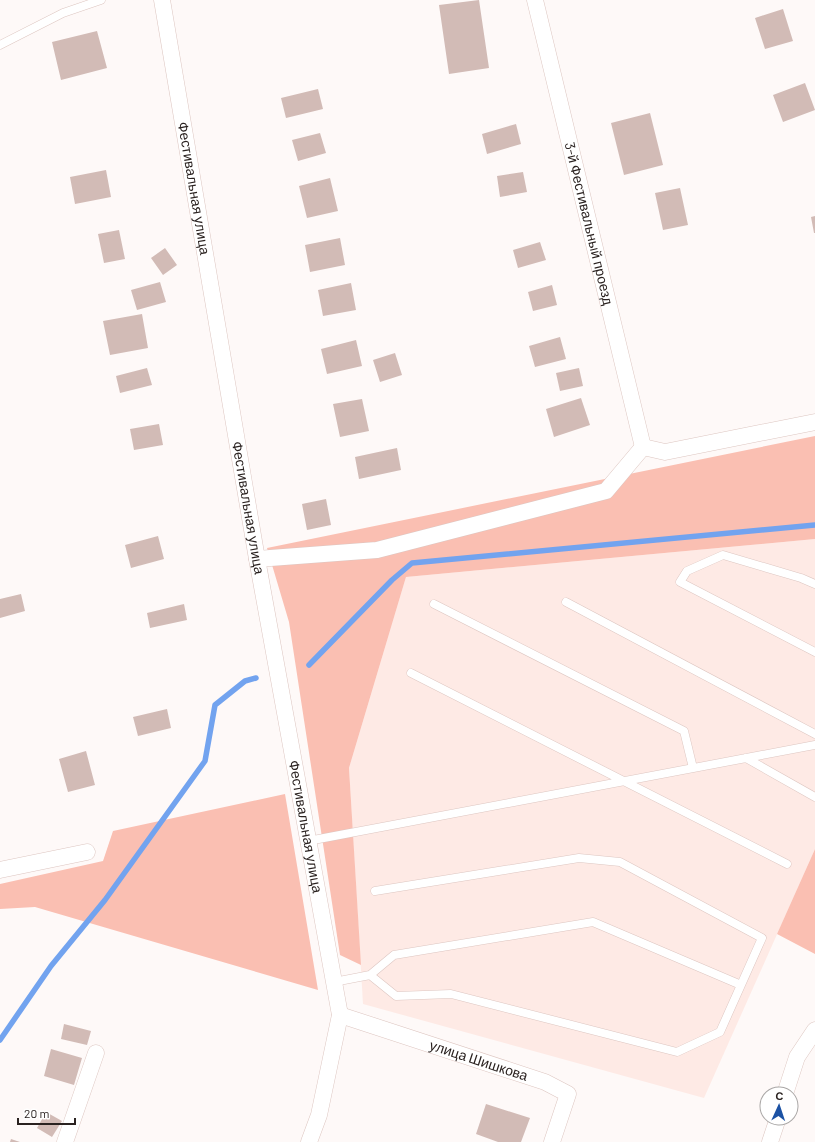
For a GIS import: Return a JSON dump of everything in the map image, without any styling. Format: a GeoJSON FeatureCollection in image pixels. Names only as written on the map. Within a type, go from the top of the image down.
{"type":"FeatureCollection","features":[{"type":"Feature","properties":{"kind":"street","name":"Фестивальная улица"},"geometry":{"type":"LineString","coordinates":[[162,0],[257,559],[340,1015]]}},
{"type":"Feature","properties":{"kind":"street","name":"3-й Фестивальный проезд"},"geometry":{"type":"LineString","coordinates":[[535,0],[643,447]]}},
{"type":"Feature","properties":{"kind":"street"},"geometry":{"type":"LineString","coordinates":[[257,559],[377,550],[606,491],[643,447],[665,452],[815,422]]}},
{"type":"Feature","properties":{"kind":"street"},"geometry":{"type":"LineString","coordinates":[[0,870],[87,852]]}},
{"type":"Feature","properties":{"kind":"street"},"geometry":{"type":"LineString","coordinates":[[310,1142],[319,1115],[340,1015]]}},
{"type":"Feature","properties":{"kind":"street","name":"улица Шишкова"},"geometry":{"type":"LineString","coordinates":[[340,1015],[545,1082],[568,1094],[552,1142]]}},
{"type":"Feature","properties":{"kind":"street"},"geometry":{"type":"LineString","coordinates":[[788,1086],[797,1057],[815,1030]]}},
{"type":"Feature","properties":{"kind":"street"},"geometry":{"type":"LineString","coordinates":[[65,1142],[96,1053]]}},
{"type":"Feature","properties":{"kind":"street"},"geometry":{"type":"LineString","coordinates":[[770,1142],[775,1126]]}},
{"type":"Feature","properties":{"kind":"lane"},"geometry":{"type":"LineString","coordinates":[[0,45],[63,13],[100,0]]}},
{"type":"Feature","properties":{"kind":"lane"},"geometry":{"type":"LineString","coordinates":[[815,584],[801,578],[723,555],[687,571],[680,582],[815,652]]}},
{"type":"Feature","properties":{"kind":"lane"},"geometry":{"type":"LineString","coordinates":[[566,602],[815,734]]}},
{"type":"Feature","properties":{"kind":"lane"},"geometry":{"type":"LineString","coordinates":[[434,604],[684,731],[694,768]]}},
{"type":"Feature","properties":{"kind":"lane"},"geometry":{"type":"LineString","coordinates":[[411,673],[787,864]]}},
{"type":"Feature","properties":{"kind":"lane"},"geometry":{"type":"LineString","coordinates":[[308,841],[815,745]]}},
{"type":"Feature","properties":{"kind":"lane"},"geometry":{"type":"LineString","coordinates":[[746,758],[815,797]]}},
{"type":"Feature","properties":{"kind":"lane"},"geometry":{"type":"LineString","coordinates":[[370,975],[396,996],[451,994],[677,1052],[720,1032],[762,938],[620,862],[579,858],[375,891]]}},
{"type":"Feature","properties":{"kind":"lane"},"geometry":{"type":"LineString","coordinates":[[334,982],[370,975],[394,955],[593,922],[741,985]]}},
{"type":"Feature","properties":{"kind":"shaded area"},"geometry":{"type":"Polygon","coordinates":[[[815,436],[815,539],[406,577],[349,768],[361,965],[340,955],[289,622],[267,548],[815,436]]]}},
{"type":"Feature","properties":{"kind":"shaded area"},"geometry":{"type":"Polygon","coordinates":[[[815,539],[815,849],[704,1098],[363,1004],[349,768],[406,577],[815,539]]]}},
{"type":"Feature","properties":{"kind":"shaded area"},"geometry":{"type":"Polygon","coordinates":[[[285,794],[318,990],[35,907],[0,909],[0,884],[103,861],[113,831],[285,794]]]}},
{"type":"Feature","properties":{"kind":"shaded area"},"geometry":{"type":"Polygon","coordinates":[[[815,849],[815,954],[777,934],[815,849]]]}},
{"type":"Feature","properties":{"kind":"building"},"geometry":{"type":"Polygon","coordinates":[[[479,0],[489,68],[449,74],[439,5],[479,0]]]}},
{"type":"Feature","properties":{"kind":"building"},"geometry":{"type":"Polygon","coordinates":[[[783,9],[793,41],[765,49],[755,18],[783,9]]]}},
{"type":"Feature","properties":{"kind":"building"},"geometry":{"type":"Polygon","coordinates":[[[97,31],[107,68],[61,80],[52,42],[97,31]]]}},
{"type":"Feature","properties":{"kind":"building"},"geometry":{"type":"Polygon","coordinates":[[[805,83],[815,110],[783,122],[773,95],[805,83]]]}},
{"type":"Feature","properties":{"kind":"building"},"geometry":{"type":"Polygon","coordinates":[[[318,89],[323,109],[286,118],[281,98],[318,89]]]}},
{"type":"Feature","properties":{"kind":"building"},"geometry":{"type":"Polygon","coordinates":[[[650,113],[663,165],[624,175],[611,123],[650,113]]]}},
{"type":"Feature","properties":{"kind":"building"},"geometry":{"type":"Polygon","coordinates":[[[516,124],[521,144],[487,154],[482,134],[516,124]]]}},
{"type":"Feature","properties":{"kind":"building"},"geometry":{"type":"Polygon","coordinates":[[[320,133],[326,153],[298,161],[292,140],[320,133]]]}},
{"type":"Feature","properties":{"kind":"building"},"geometry":{"type":"Polygon","coordinates":[[[106,170],[111,197],[75,204],[70,177],[106,170]]]}},
{"type":"Feature","properties":{"kind":"building"},"geometry":{"type":"Polygon","coordinates":[[[523,172],[527,192],[500,197],[497,176],[523,172]]]}},
{"type":"Feature","properties":{"kind":"building"},"geometry":{"type":"Polygon","coordinates":[[[330,178],[338,211],[307,218],[299,186],[330,178]]]}},
{"type":"Feature","properties":{"kind":"building"},"geometry":{"type":"Polygon","coordinates":[[[680,188],[688,225],[663,230],[655,193],[680,188]]]}},
{"type":"Feature","properties":{"kind":"building"},"geometry":{"type":"Polygon","coordinates":[[[815,216],[815,233],[814,233],[811,217],[815,216]]]}},
{"type":"Feature","properties":{"kind":"building"},"geometry":{"type":"Polygon","coordinates":[[[119,230],[125,259],[104,263],[98,234],[119,230]]]}},
{"type":"Feature","properties":{"kind":"building"},"geometry":{"type":"Polygon","coordinates":[[[340,238],[345,265],[310,272],[305,245],[340,238]]]}},
{"type":"Feature","properties":{"kind":"building"},"geometry":{"type":"Polygon","coordinates":[[[540,242],[546,260],[518,268],[513,250],[540,242]]]}},
{"type":"Feature","properties":{"kind":"building"},"geometry":{"type":"Polygon","coordinates":[[[165,248],[177,265],[163,275],[151,258],[165,248]]]}},
{"type":"Feature","properties":{"kind":"building"},"geometry":{"type":"Polygon","coordinates":[[[160,282],[166,302],[137,310],[131,290],[160,282]]]}},
{"type":"Feature","properties":{"kind":"building"},"geometry":{"type":"Polygon","coordinates":[[[351,283],[356,310],[323,316],[318,290],[351,283]]]}},
{"type":"Feature","properties":{"kind":"building"},"geometry":{"type":"Polygon","coordinates":[[[552,285],[557,305],[533,311],[528,292],[552,285]]]}},
{"type":"Feature","properties":{"kind":"building"},"geometry":{"type":"Polygon","coordinates":[[[142,314],[148,348],[110,355],[103,321],[142,314]]]}},
{"type":"Feature","properties":{"kind":"building"},"geometry":{"type":"Polygon","coordinates":[[[560,337],[566,359],[535,367],[529,346],[560,337]]]}},
{"type":"Feature","properties":{"kind":"building"},"geometry":{"type":"Polygon","coordinates":[[[356,340],[362,366],[327,374],[321,349],[356,340]]]}},
{"type":"Feature","properties":{"kind":"building"},"geometry":{"type":"Polygon","coordinates":[[[395,353],[402,375],[380,382],[373,360],[395,353]]]}},
{"type":"Feature","properties":{"kind":"building"},"geometry":{"type":"Polygon","coordinates":[[[147,368],[152,385],[120,393],[116,376],[147,368]]]}},
{"type":"Feature","properties":{"kind":"building"},"geometry":{"type":"Polygon","coordinates":[[[579,368],[583,386],[560,391],[556,373],[579,368]]]}},
{"type":"Feature","properties":{"kind":"building"},"geometry":{"type":"Polygon","coordinates":[[[581,398],[590,425],[554,437],[546,409],[581,398]]]}},
{"type":"Feature","properties":{"kind":"building"},"geometry":{"type":"Polygon","coordinates":[[[362,399],[369,431],[340,437],[333,404],[362,399]]]}},
{"type":"Feature","properties":{"kind":"building"},"geometry":{"type":"Polygon","coordinates":[[[159,424],[163,445],[134,450],[130,429],[159,424]]]}},
{"type":"Feature","properties":{"kind":"building"},"geometry":{"type":"Polygon","coordinates":[[[397,448],[401,470],[359,479],[355,457],[397,448]]]}},
{"type":"Feature","properties":{"kind":"building"},"geometry":{"type":"Polygon","coordinates":[[[326,499],[331,525],[307,530],[302,504],[326,499]]]}},
{"type":"Feature","properties":{"kind":"building"},"geometry":{"type":"Polygon","coordinates":[[[158,536],[164,559],[131,568],[125,545],[158,536]]]}},
{"type":"Feature","properties":{"kind":"building"},"geometry":{"type":"Polygon","coordinates":[[[21,594],[25,611],[0,618],[0,599],[21,594]]]}},
{"type":"Feature","properties":{"kind":"building"},"geometry":{"type":"Polygon","coordinates":[[[184,604],[187,620],[150,628],[147,613],[184,604]]]}},
{"type":"Feature","properties":{"kind":"building"},"geometry":{"type":"Polygon","coordinates":[[[167,709],[171,728],[138,736],[133,717],[167,709]]]}},
{"type":"Feature","properties":{"kind":"building"},"geometry":{"type":"Polygon","coordinates":[[[86,751],[95,785],[68,792],[59,759],[86,751]]]}},
{"type":"Feature","properties":{"kind":"building"},"geometry":{"type":"Polygon","coordinates":[[[64,1024],[91,1031],[87,1045],[61,1039],[64,1024]]]}},
{"type":"Feature","properties":{"kind":"building"},"geometry":{"type":"Polygon","coordinates":[[[51,1049],[82,1058],[74,1085],[44,1076],[51,1049]]]}},
{"type":"Feature","properties":{"kind":"building"},"geometry":{"type":"Polygon","coordinates":[[[486,1104],[530,1118],[521,1142],[498,1142],[476,1134],[486,1104]]]}},
{"type":"Feature","properties":{"kind":"building"},"geometry":{"type":"Polygon","coordinates":[[[46,1112],[62,1121],[52,1137],[37,1128],[46,1112]]]}},
{"type":"Feature","properties":{"kind":"building"},"geometry":{"type":"Polygon","coordinates":[[[11,1139],[20,1142],[10,1142],[11,1139]]]}},
{"type":"Feature","properties":{"kind":"waterway"},"geometry":{"type":"LineString","coordinates":[[309,665],[392,580],[412,563],[815,525]]}},
{"type":"Feature","properties":{"kind":"waterway"},"geometry":{"type":"LineString","coordinates":[[0,1040],[51,966],[105,900],[205,761],[215,705],[245,681],[256,678]]}}]}
